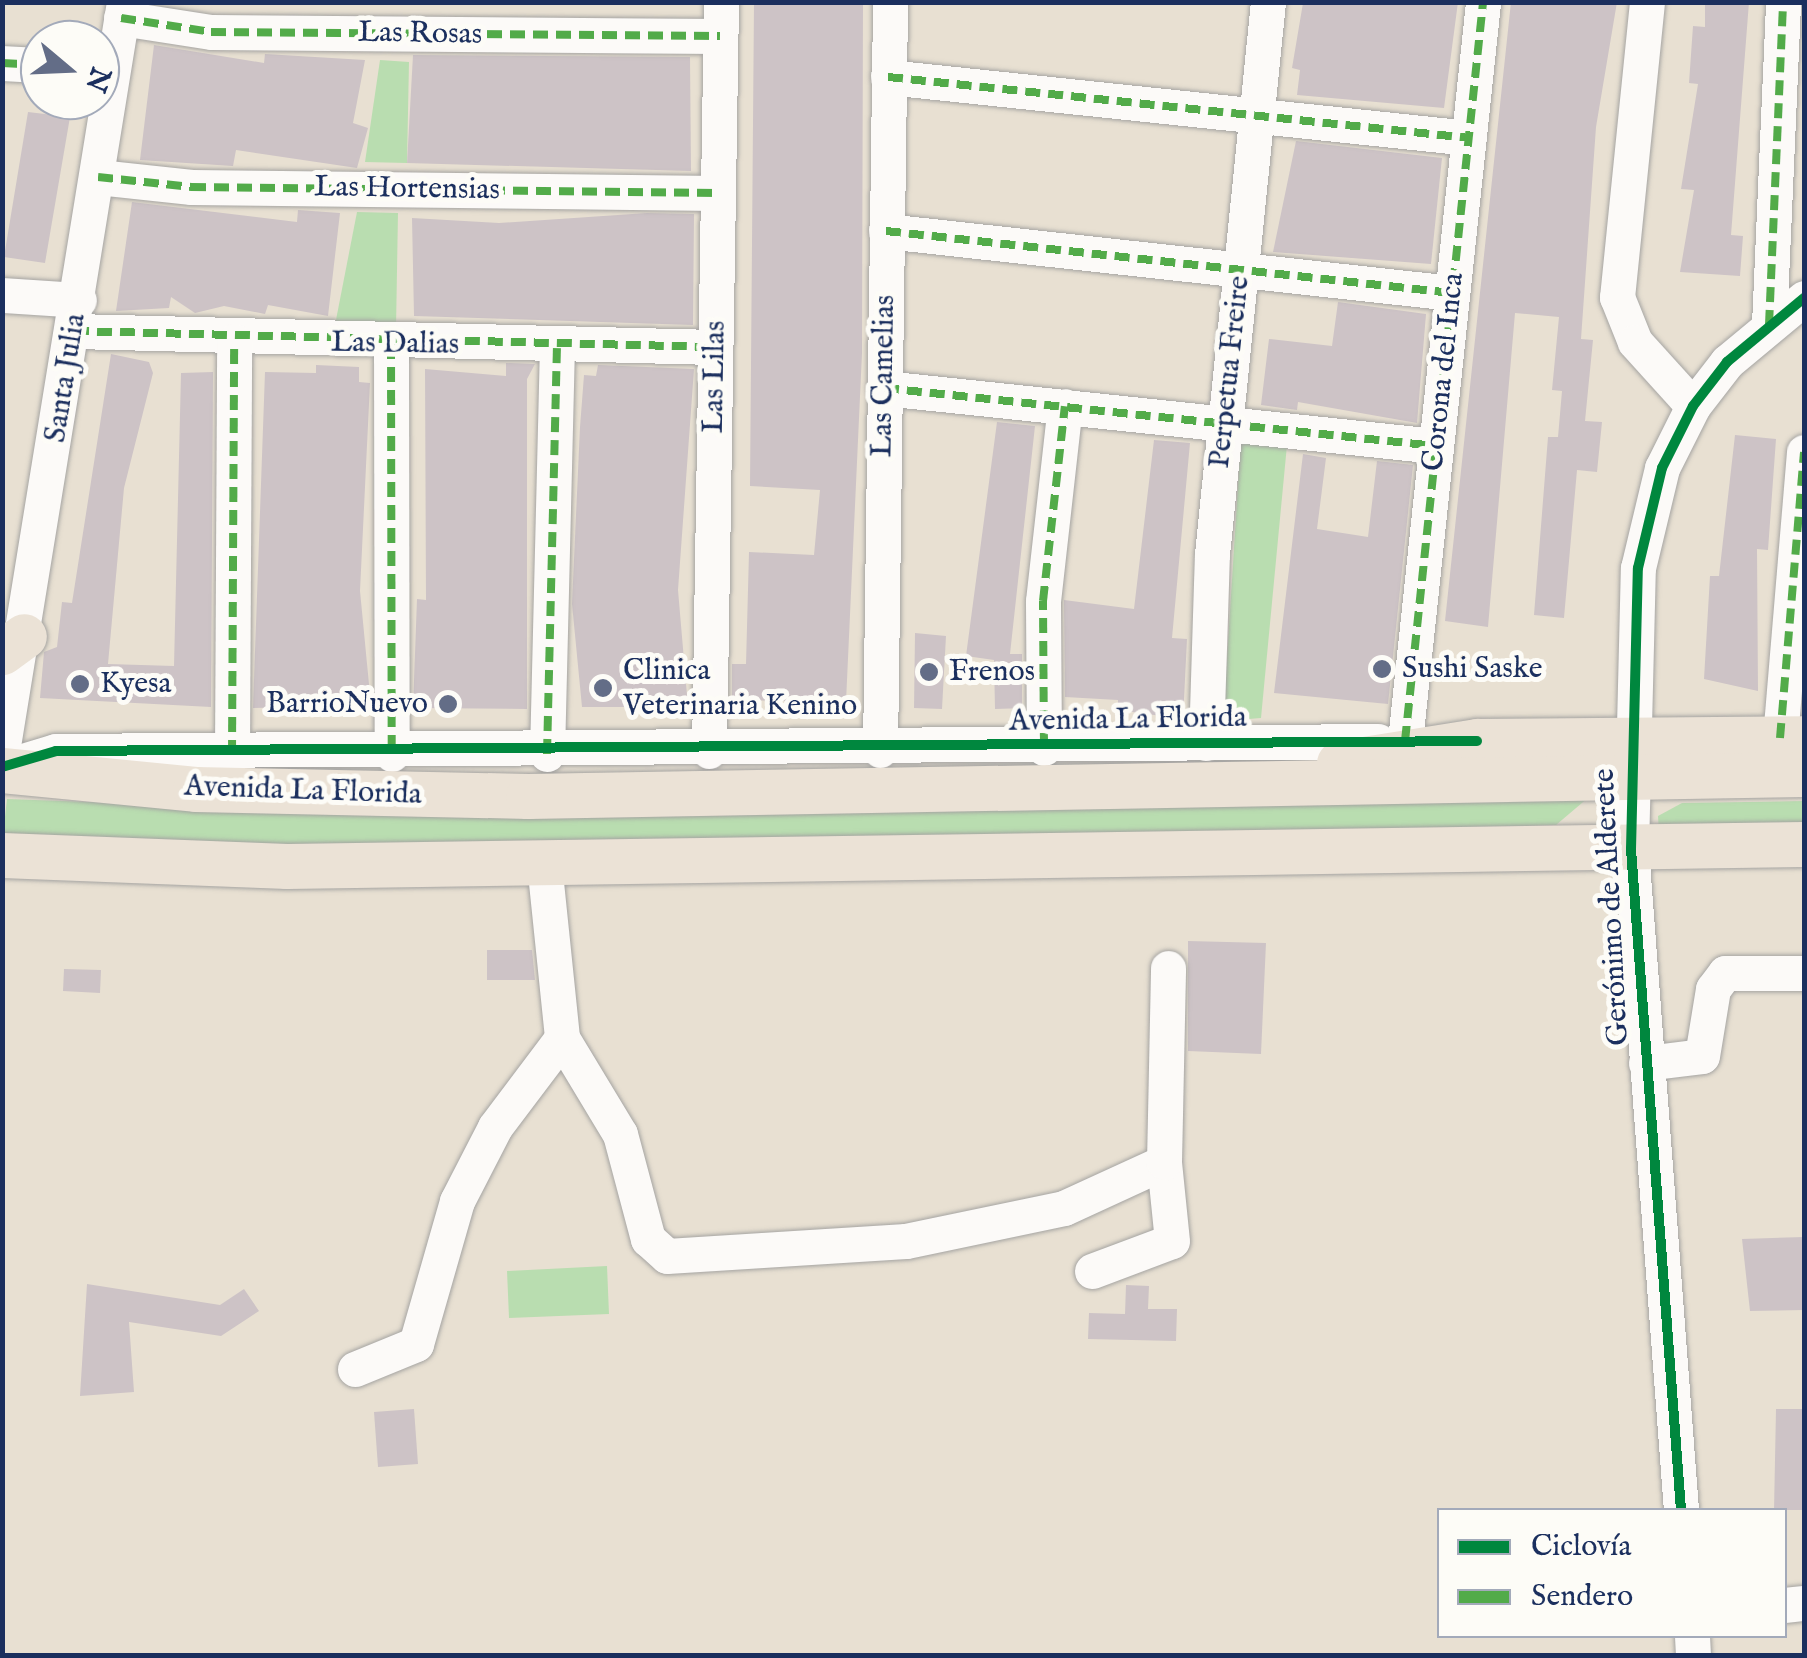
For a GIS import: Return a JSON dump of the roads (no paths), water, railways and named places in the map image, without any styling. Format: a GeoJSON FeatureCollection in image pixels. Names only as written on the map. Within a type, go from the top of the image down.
{"type":"FeatureCollection","features":[{"type":"Feature","properties":{"kind":"main road","name":"Avenida La Florida"},"geometry":{"type":"LineString","coordinates":[[1477,741],[1629,757]]}},
{"type":"Feature","properties":{"kind":"main road"},"geometry":{"type":"LineString","coordinates":[[1220,788],[1477,741]]}},
{"type":"Feature","properties":{"kind":"main road","name":"Avenida La Florida"},"geometry":{"type":"LineString","coordinates":[[2,769],[359,794],[1220,788],[1629,757],[1796,750]]}},
{"type":"Feature","properties":{"kind":"main road"},"geometry":{"type":"LineString","coordinates":[[825,792],[802,824],[807,843],[827,858]]}},
{"type":"Feature","properties":{"kind":"main road"},"geometry":{"type":"LineString","coordinates":[[2,855],[544,864],[1804,844]]}},
{"type":"Feature","properties":{"kind":"street","name":"Las Camelias"},"geometry":{"type":"LineString","coordinates":[[880,750],[890,2]]}},
{"type":"Feature","properties":{"kind":"street","name":"Perpetua Freire"},"geometry":{"type":"LineString","coordinates":[[1206,744],[1224,424],[1268,2]]}},
{"type":"Feature","properties":{"kind":"street","name":"Corona del Inca"},"geometry":{"type":"LineString","coordinates":[[1405,740],[1483,2]]}},
{"type":"Feature","properties":{"kind":"street"},"geometry":{"type":"LineString","coordinates":[[1647,2],[1617,296],[1634,342],[1692,406]]}},
{"type":"Feature","properties":{"kind":"street"},"geometry":{"type":"LineString","coordinates":[[1769,325],[1784,2]]}},
{"type":"Feature","properties":{"kind":"street","name":"Las Rosas"},"geometry":{"type":"LineString","coordinates":[[122,10],[211,32],[721,20]]}},
{"type":"Feature","properties":{"kind":"street","name":"Las Lilas"},"geometry":{"type":"LineString","coordinates":[[709,751],[721,20]]}},
{"type":"Feature","properties":{"kind":"street"},"geometry":{"type":"LineString","coordinates":[[888,77],[1469,138]]}},
{"type":"Feature","properties":{"kind":"street","name":"Santa Julia"},"geometry":{"type":"LineString","coordinates":[[2,752],[13,644],[77,316],[103,120]]}},
{"type":"Feature","properties":{"kind":"street","name":"Las Hortensias"},"geometry":{"type":"LineString","coordinates":[[98,176],[191,187],[718,193]]}},
{"type":"Feature","properties":{"kind":"street"},"geometry":{"type":"LineString","coordinates":[[886,230],[1452,293]]}},
{"type":"Feature","properties":{"kind":"street","name":"Las Dalias"},"geometry":{"type":"LineString","coordinates":[[2,296],[77,316],[234,341],[716,347]]}},
{"type":"Feature","properties":{"kind":"street","name":"Gerónimo de Alderete"},"geometry":{"type":"LineString","coordinates":[[1681,1508],[1631,848],[1629,757],[1643,534],[1692,406],[1769,325],[1804,298]]}},
{"type":"Feature","properties":{"kind":"street"},"geometry":{"type":"LineString","coordinates":[[232,754],[234,341]]}},
{"type":"Feature","properties":{"kind":"street"},"geometry":{"type":"LineString","coordinates":[[391,344],[392,754]]}},
{"type":"Feature","properties":{"kind":"street"},"geometry":{"type":"LineString","coordinates":[[547,754],[557,347]]}},
{"type":"Feature","properties":{"kind":"street"},"geometry":{"type":"LineString","coordinates":[[884,388],[1436,446]]}},
{"type":"Feature","properties":{"kind":"street"},"geometry":{"type":"LineString","coordinates":[[1044,748],[1042,601],[1064,406]]}},
{"type":"Feature","properties":{"kind":"street"},"geometry":{"type":"LineString","coordinates":[[1796,750],[1804,452]]}},
{"type":"Feature","properties":{"kind":"street","name":"Avenida La Florida"},"geometry":{"type":"LineString","coordinates":[[2,769],[56,751],[547,754],[1477,741]]}},
{"type":"Feature","properties":{"kind":"street"},"geometry":{"type":"LineString","coordinates":[[544,864],[562,1038],[620,1134],[648,1239],[684,1260],[906,1241],[1064,1208],[1164,1162]]}},
{"type":"Feature","properties":{"kind":"street"},"geometry":{"type":"LineString","coordinates":[[1092,1270],[1172,1241],[1164,1162],[1168,968]]}},
{"type":"Feature","properties":{"kind":"street"},"geometry":{"type":"LineString","coordinates":[[1646,1063],[1702,1056],[1712,989],[1724,973],[1804,973]]}},
{"type":"Feature","properties":{"kind":"street"},"geometry":{"type":"LineString","coordinates":[[355,1369],[416,1344],[458,1201],[495,1127],[562,1038]]}},
{"type":"Feature","properties":{"kind":"place","name":"Sushi Saske"},"geometry":{"type":"Point","coordinates":[1382,669]}},
{"type":"Feature","properties":{"kind":"place","name":"Frenos"},"geometry":{"type":"Point","coordinates":[929,672]}},
{"type":"Feature","properties":{"kind":"place","name":"Kyesa"},"geometry":{"type":"Point","coordinates":[80,684]}},
{"type":"Feature","properties":{"kind":"place","name":"Clinica Veterinaria Kenino"},"geometry":{"type":"Point","coordinates":[603,688]}},
{"type":"Feature","properties":{"kind":"place","name":"BarrioNuevo"},"geometry":{"type":"Point","coordinates":[448,704]}}]}
